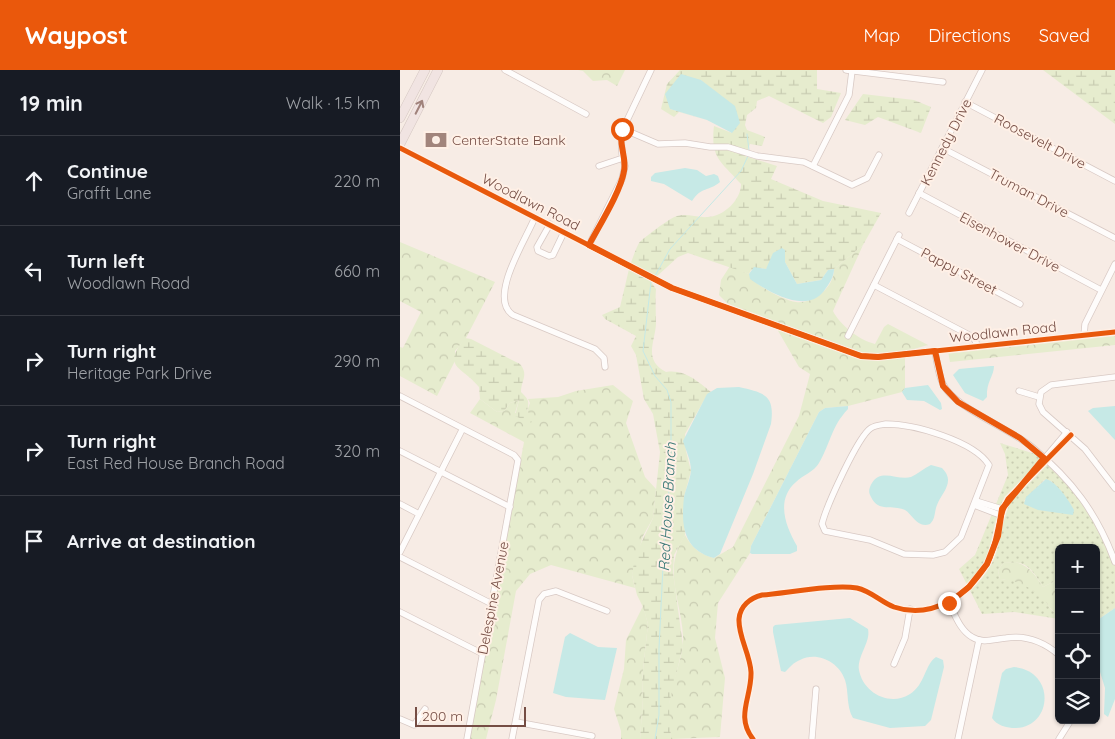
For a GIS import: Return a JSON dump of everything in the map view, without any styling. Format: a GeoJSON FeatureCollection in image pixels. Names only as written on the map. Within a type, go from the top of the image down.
{"type":"FeatureCollection","features":[{"type":"Feature","properties":{"kind":"highway"},"geometry":{"type":"LineString","coordinates":[[400,118],[425,70]]}},
{"type":"Feature","properties":{"kind":"highway"},"geometry":{"type":"LineString","coordinates":[[400,146],[438,70]]}},
{"type":"Feature","properties":{"kind":"street"},"geometry":{"type":"LineString","coordinates":[[505,70],[586,114]]}},
{"type":"Feature","properties":{"kind":"street"},"geometry":{"type":"LineString","coordinates":[[589,245],[622,179],[625,166],[620,144],[622,129],[651,70]]}},
{"type":"Feature","properties":{"kind":"street"},"geometry":{"type":"LineString","coordinates":[[814,166],[849,95],[849,70],[943,82]]}},
{"type":"Feature","properties":{"kind":"street","name":"Kennedy Drive"},"geometry":{"type":"LineString","coordinates":[[909,214],[982,70]]}},
{"type":"Feature","properties":{"kind":"street","name":"Roosevelt Drive"},"geometry":{"type":"LineString","coordinates":[[965,102],[1115,180]]}},
{"type":"Feature","properties":{"kind":"street"},"geometry":{"type":"LineString","coordinates":[[622,129],[658,144],[685,143],[710,147],[728,147],[757,156],[804,162],[843,181],[856,184],[867,178],[879,155]]}},
{"type":"Feature","properties":{"kind":"street","name":"Woodlawn Road"},"geometry":{"type":"LineString","coordinates":[[400,146],[672,288],[861,356],[878,357],[1115,332]]}},
{"type":"Feature","properties":{"kind":"street","name":"Truman Drive"},"geometry":{"type":"LineString","coordinates":[[942,148],[1115,238]]}},
{"type":"Feature","properties":{"kind":"street"},"geometry":{"type":"LineString","coordinates":[[599,166],[623,158]]}},
{"type":"Feature","properties":{"kind":"street","name":"Eisenhower Drive"},"geometry":{"type":"LineString","coordinates":[[920,194],[1101,290]]}},
{"type":"Feature","properties":{"kind":"street"},"geometry":{"type":"LineString","coordinates":[[535,217],[511,268],[503,299],[505,307],[513,315],[595,349],[604,358],[605,367]]}},
{"type":"Feature","properties":{"kind":"street"},"geometry":{"type":"LineString","coordinates":[[550,224],[537,247],[538,251],[549,256],[553,255],[564,232]]}},
{"type":"Feature","properties":{"kind":"street","name":"Pappy Street"},"geometry":{"type":"LineString","coordinates":[[874,285],[898,237],[1020,304]]}},
{"type":"Feature","properties":{"kind":"street"},"geometry":{"type":"LineString","coordinates":[[1084,335],[1085,324],[1115,264]]}},
{"type":"Feature","properties":{"kind":"street"},"geometry":{"type":"LineString","coordinates":[[848,336],[874,285],[973,337],[978,346]]}},
{"type":"Feature","properties":{"kind":"street"},"geometry":{"type":"LineString","coordinates":[[935,351],[943,386],[958,402],[1011,432],[1046,459],[1078,492],[1095,518],[1115,562]]}},
{"type":"Feature","properties":{"kind":"street"},"geometry":{"type":"LineString","coordinates":[[1114,484],[1069,434],[1040,409],[1039,397],[1045,387],[1051,385],[1115,377]]}},
{"type":"Feature","properties":{"kind":"street"},"geometry":{"type":"LineString","coordinates":[[1019,391],[1039,397]]}},
{"type":"Feature","properties":{"kind":"street"},"geometry":{"type":"LineString","coordinates":[[400,396],[462,430],[400,552]]}},
{"type":"Feature","properties":{"kind":"street"},"geometry":{"type":"LineString","coordinates":[[898,424],[930,432],[983,456],[988,465],[975,503],[957,543],[946,552],[934,555],[904,554],[870,540],[826,531],[822,524],[828,505],[861,439],[871,428],[878,425],[898,424]]}},
{"type":"Feature","properties":{"kind":"street","name":"Delespine Avenue"},"geometry":{"type":"LineString","coordinates":[[462,430],[516,457],[518,462],[467,739]]}},
{"type":"Feature","properties":{"kind":"street"},"geometry":{"type":"LineString","coordinates":[[752,739],[743,720],[751,672],[739,619],[744,605],[762,595],[857,588],[895,607],[910,609],[936,608],[949,603],[969,587],[987,564],[998,536],[1001,512],[1008,499],[1069,434]]}},
{"type":"Feature","properties":{"kind":"street"},"geometry":{"type":"LineString","coordinates":[[400,451],[510,507]]}},
{"type":"Feature","properties":{"kind":"street"},"geometry":{"type":"LineString","coordinates":[[975,503],[1001,512]]}},
{"type":"Feature","properties":{"kind":"street"},"geometry":{"type":"LineString","coordinates":[[400,504],[419,514]]}},
{"type":"Feature","properties":{"kind":"street"},"geometry":{"type":"LineString","coordinates":[[400,557],[492,604]]}},
{"type":"Feature","properties":{"kind":"street"},"geometry":{"type":"LineString","coordinates":[[512,739],[537,606],[544,594],[556,591],[607,610]]}},
{"type":"Feature","properties":{"kind":"street"},"geometry":{"type":"LineString","coordinates":[[949,603],[963,629],[970,636],[979,640],[992,641],[1014,637],[1029,638],[1055,652]]}},
{"type":"Feature","properties":{"kind":"street"},"geometry":{"type":"LineString","coordinates":[[894,664],[905,638],[910,609]]}},
{"type":"Feature","properties":{"kind":"street"},"geometry":{"type":"LineString","coordinates":[[400,612],[483,654]]}},
{"type":"Feature","properties":{"kind":"street"},"geometry":{"type":"LineString","coordinates":[[958,739],[979,640]]}},
{"type":"Feature","properties":{"kind":"street"},"geometry":{"type":"LineString","coordinates":[[812,739],[816,689]]}},
{"type":"Feature","properties":{"kind":"street"},"geometry":{"type":"LineString","coordinates":[[400,719],[414,725],[425,710]]}},
{"type":"Feature","properties":{"kind":"street"},"geometry":{"type":"LineString","coordinates":[[516,722],[592,736]]}},
{"type":"Feature","properties":{"kind":"street"},"geometry":{"type":"LineString","coordinates":[[1059,739],[1068,724]]}},
{"type":"Feature","properties":{"kind":"green space"},"geometry":{"type":"Polygon","coordinates":[[[578,70],[625,70],[617,86],[607,80],[593,81],[583,71],[578,70]]]}},
{"type":"Feature","properties":{"kind":"green space"},"geometry":{"type":"Polygon","coordinates":[[[680,70],[817,70],[817,89],[841,93],[831,117],[823,123],[769,96],[757,101],[756,108],[747,115],[745,125],[747,130],[765,137],[762,146],[750,144],[745,156],[777,166],[771,179],[823,201],[881,213],[863,245],[834,269],[828,270],[821,280],[797,284],[785,262],[784,249],[773,254],[766,269],[758,268],[751,270],[749,274],[688,253],[678,257],[655,278],[630,265],[639,243],[663,224],[681,215],[708,217],[720,214],[731,206],[740,190],[741,184],[723,165],[716,153],[713,137],[714,126],[732,133],[710,88],[701,80],[670,109],[707,120],[679,112],[674,117],[661,109],[667,84],[680,70]]]}},
{"type":"Feature","properties":{"kind":"green space"},"geometry":{"type":"Polygon","coordinates":[[[1043,70],[1115,70],[1115,124],[1043,70]]]}},
{"type":"Feature","properties":{"kind":"green space"},"geometry":{"type":"Polygon","coordinates":[[[863,94],[914,100],[931,107],[921,133],[878,117],[865,125],[845,120],[863,94]]]}},
{"type":"Feature","properties":{"kind":"green space"},"geometry":{"type":"Polygon","coordinates":[[[400,242],[495,282],[466,338],[455,351],[455,361],[437,396],[400,376],[400,347],[403,348],[421,312],[400,301],[400,242]]]}},
{"type":"Feature","properties":{"kind":"green space"},"geometry":{"type":"Polygon","coordinates":[[[863,245],[833,311],[836,316],[845,327],[875,344],[884,327],[888,324],[928,345],[895,353],[861,354],[732,308],[719,295],[721,280],[730,266],[749,274],[762,287],[784,299],[796,302],[809,300],[826,288],[833,276],[834,269],[863,245]]]}},
{"type":"Feature","properties":{"kind":"green space"},"geometry":{"type":"Polygon","coordinates":[[[629,269],[652,281],[656,289],[656,324],[652,350],[655,362],[666,372],[685,374],[711,392],[707,395],[685,434],[686,451],[691,471],[684,497],[685,535],[674,555],[673,572],[683,646],[669,704],[671,739],[640,739],[643,698],[642,679],[648,624],[632,575],[635,556],[653,518],[660,452],[653,414],[644,399],[636,355],[631,346],[636,336],[605,319],[602,315],[620,307],[629,269]]]}},
{"type":"Feature","properties":{"kind":"green space"},"geometry":{"type":"Polygon","coordinates":[[[777,329],[851,355],[905,356],[905,388],[902,392],[848,406],[825,408],[819,412],[751,546],[750,553],[718,603],[715,638],[725,678],[720,737],[671,739],[669,704],[683,645],[682,622],[674,573],[678,548],[685,535],[697,550],[714,558],[733,547],[799,416],[810,374],[799,367],[777,329]]]}},
{"type":"Feature","properties":{"kind":"green space"},"geometry":{"type":"Polygon","coordinates":[[[1115,334],[1115,345],[950,362],[948,351],[1115,334]]]}},
{"type":"Feature","properties":{"kind":"green space"},"geometry":{"type":"Polygon","coordinates":[[[465,338],[471,339],[520,364],[524,371],[521,392],[528,400],[527,411],[533,417],[531,423],[515,416],[519,400],[510,403],[504,411],[497,412],[480,399],[479,387],[454,361],[458,348],[465,338]]]}},
{"type":"Feature","properties":{"kind":"green space"},"geometry":{"type":"Polygon","coordinates":[[[613,385],[633,401],[626,423],[645,477],[656,489],[653,518],[643,536],[632,575],[635,588],[551,565],[530,574],[516,591],[496,700],[486,739],[469,739],[524,442],[470,413],[480,399],[497,412],[504,411],[510,403],[519,400],[515,413],[529,415],[527,411],[530,403],[528,399],[558,397],[576,391],[613,385]]]}},
{"type":"Feature","properties":{"kind":"green space"},"geometry":{"type":"Polygon","coordinates":[[[1000,443],[1045,457],[1077,492],[1104,535],[1115,562],[1115,608],[1100,618],[1100,544],[1055,544],[1055,581],[1043,587],[1031,570],[1023,564],[1003,563],[998,571],[1000,579],[1019,583],[1035,592],[1055,612],[1055,618],[1014,612],[982,614],[959,569],[975,555],[1008,475],[1005,454],[1000,443]],[[1044,480],[1024,501],[1045,511],[1055,511],[1063,494],[1051,481],[1044,480]]]}},
{"type":"Feature","properties":{"kind":"green space"},"geometry":{"type":"Polygon","coordinates":[[[1015,562],[1020,564],[1035,575],[1043,587],[1055,581],[1055,612],[1029,590],[1011,581],[1000,579],[998,571],[1003,563],[1015,562]]]}},
{"type":"Feature","properties":{"kind":"green space"},"geometry":{"type":"Polygon","coordinates":[[[643,606],[648,624],[642,679],[643,698],[640,739],[621,739],[621,731],[614,709],[624,669],[626,640],[643,606]]]}},
{"type":"Feature","properties":{"kind":"water"},"geometry":{"type":"Polygon","coordinates":[[[681,74],[701,80],[735,106],[740,123],[732,133],[707,120],[670,109],[665,94],[681,74]]]}},
{"type":"Feature","properties":{"kind":"water"},"geometry":{"type":"Polygon","coordinates":[[[685,168],[697,170],[706,176],[714,174],[718,176],[720,182],[699,193],[692,201],[664,184],[651,181],[651,177],[655,173],[685,168]]]}},
{"type":"Feature","properties":{"kind":"water"},"geometry":{"type":"Polygon","coordinates":[[[782,248],[785,250],[785,262],[797,284],[821,280],[828,270],[834,269],[829,283],[816,298],[808,301],[788,299],[767,290],[750,279],[749,274],[754,267],[766,269],[773,253],[782,248]]]}},
{"type":"Feature","properties":{"kind":"water"},"geometry":{"type":"Polygon","coordinates":[[[994,366],[987,397],[983,401],[965,393],[953,375],[959,369],[994,366]]]}},
{"type":"Feature","properties":{"kind":"water"},"geometry":{"type":"Polygon","coordinates":[[[928,385],[941,403],[942,409],[940,410],[924,401],[907,400],[902,392],[905,388],[928,385]]]}},
{"type":"Feature","properties":{"kind":"water"},"geometry":{"type":"Polygon","coordinates":[[[739,387],[756,391],[766,397],[771,407],[771,424],[753,474],[720,554],[714,558],[696,549],[686,535],[683,507],[691,467],[683,441],[707,394],[717,388],[739,387]]]}},
{"type":"Feature","properties":{"kind":"water"},"geometry":{"type":"Polygon","coordinates":[[[848,406],[848,409],[835,428],[819,463],[796,482],[786,497],[784,514],[789,531],[797,546],[797,551],[790,554],[750,553],[751,546],[819,412],[825,408],[848,406]]]}},
{"type":"Feature","properties":{"kind":"water"},"geometry":{"type":"Polygon","coordinates":[[[1115,406],[1115,440],[1088,411],[1093,408],[1115,406]]]}},
{"type":"Feature","properties":{"kind":"water"},"geometry":{"type":"Polygon","coordinates":[[[931,465],[942,468],[946,473],[948,482],[930,524],[922,525],[900,508],[878,505],[869,493],[872,483],[880,476],[911,477],[931,465]]]}},
{"type":"Feature","properties":{"kind":"water"},"geometry":{"type":"Polygon","coordinates":[[[1046,479],[1054,484],[1066,497],[1074,510],[1073,515],[1038,510],[1024,504],[1026,497],[1046,479]]]}},
{"type":"Feature","properties":{"kind":"water"},"geometry":{"type":"Polygon","coordinates":[[[1115,608],[1115,699],[1108,717],[1104,714],[1105,688],[1100,672],[1100,618],[1115,608]]]}},
{"type":"Feature","properties":{"kind":"water"},"geometry":{"type":"Polygon","coordinates":[[[850,618],[868,629],[868,639],[860,660],[859,670],[866,685],[878,696],[894,699],[910,694],[919,685],[932,660],[936,657],[943,660],[944,667],[931,720],[925,726],[890,728],[853,718],[849,709],[845,680],[838,668],[827,660],[813,657],[807,658],[796,662],[785,672],[781,671],[773,632],[775,625],[850,618]]]}},
{"type":"Feature","properties":{"kind":"water"},"geometry":{"type":"Polygon","coordinates":[[[570,633],[598,647],[617,648],[605,700],[566,697],[553,693],[565,637],[570,633]]]}},
{"type":"Feature","properties":{"kind":"water"},"geometry":{"type":"Polygon","coordinates":[[[1014,667],[1028,671],[1038,679],[1043,689],[1044,700],[1042,711],[1036,720],[1026,726],[1012,728],[1001,725],[992,718],[1002,673],[1006,669],[1014,667]]]}},
{"type":"Feature","properties":{"kind":"waterway","name":"Red House Branch"},"geometry":{"type":"LineString","coordinates":[[747,134],[749,150]]}},
{"type":"Feature","properties":{"kind":"waterway","name":"Red House Branch"},"geometry":{"type":"LineString","coordinates":[[655,276],[670,249],[741,171],[748,156]]}},
{"type":"Feature","properties":{"kind":"waterway","name":"Red House Branch"},"geometry":{"type":"LineString","coordinates":[[651,282],[643,351],[655,376],[667,390],[671,402],[671,468],[664,545],[659,648],[659,715],[655,739]]}},
{"type":"Feature","properties":{"kind":"cycle path"},"geometry":{"type":"LineString","coordinates":[[400,148],[672,288],[861,356],[878,357],[1115,332]]}},
{"type":"Feature","properties":{"kind":"cycle path"},"geometry":{"type":"LineString","coordinates":[[753,739],[745,722],[751,672],[739,625],[741,610],[746,603],[762,595],[836,587],[862,589],[889,605],[908,610],[922,610],[948,602],[970,586],[987,564],[994,548],[1001,515],[1008,499],[1071,435]]}},
{"type":"Feature","properties":{"kind":"place","name":"CenterState Bank"},"geometry":{"type":"Point","coordinates":[436,140]}},
{"type":"Feature","properties":{"kind":"route"},"geometry":{"type":"LineString","coordinates":[[622,129],[620,144],[625,166],[622,179],[589,245],[672,288],[861,356],[878,357],[935,351],[943,386],[958,402],[1020,438],[1044,458],[1037,465],[1033,473],[1008,499],[1002,509],[998,536],[987,564],[969,587],[949,603]]}}]}
